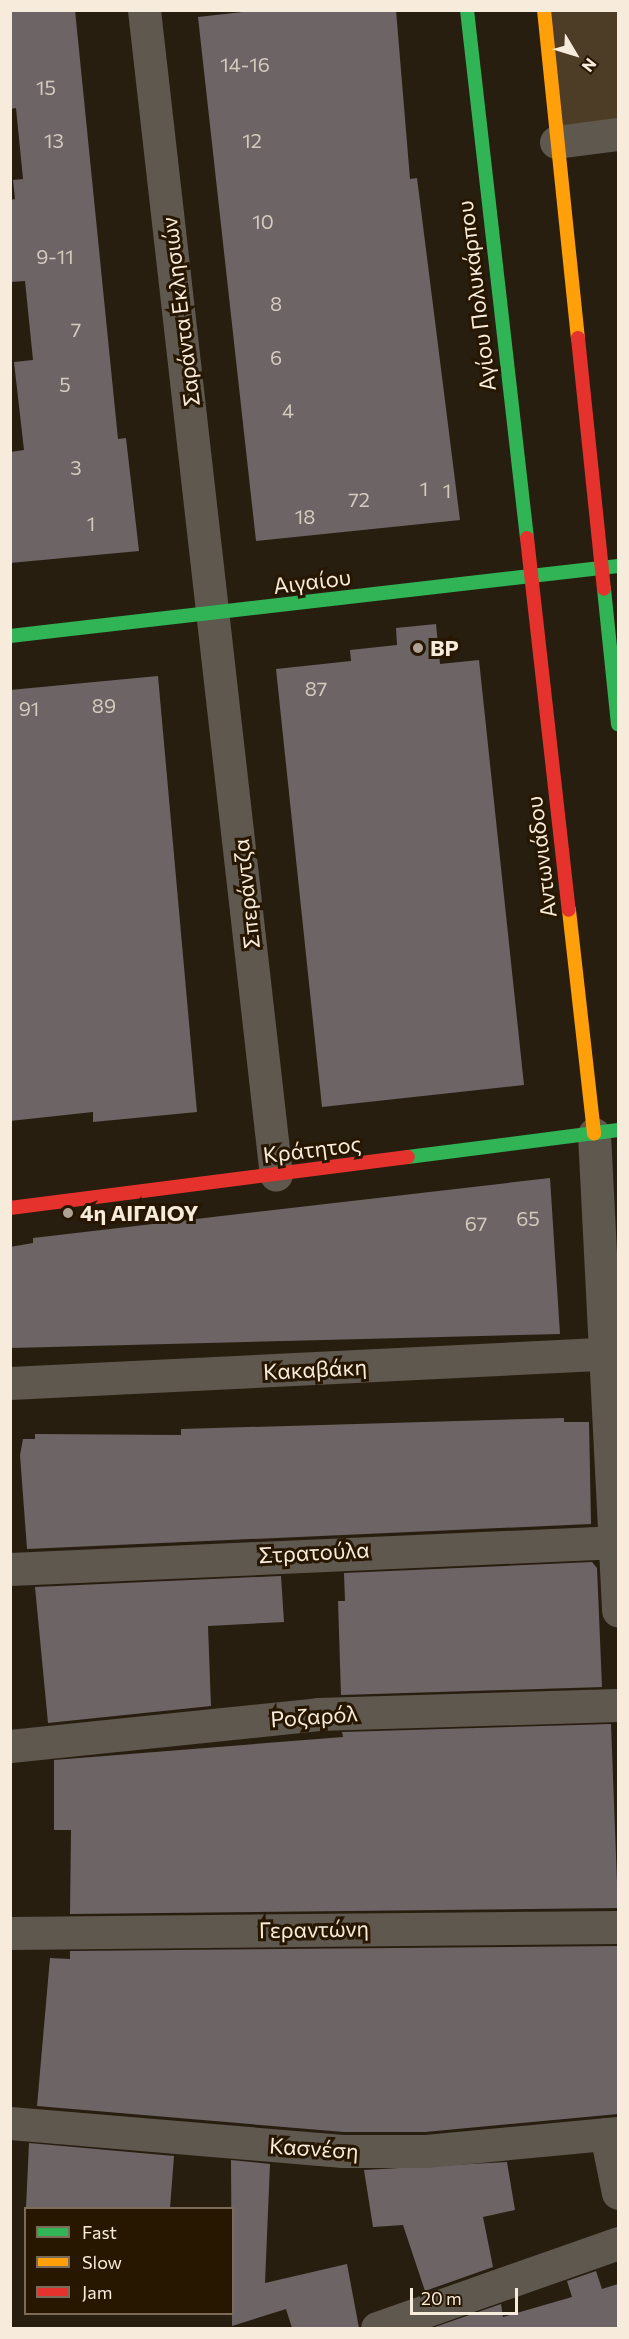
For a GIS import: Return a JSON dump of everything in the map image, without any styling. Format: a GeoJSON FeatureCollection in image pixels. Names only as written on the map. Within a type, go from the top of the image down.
{"type":"FeatureCollection","features":[{"type":"Feature","properties":{"kind":"street","name":"Σαράντα Εκλησιών"},"geometry":{"type":"LineString","coordinates":[[144,10],[215,613]]}},
{"type":"Feature","properties":{"kind":"street","name":"Αγίου Πολυκάρπου"},"geometry":{"type":"LineString","coordinates":[[467,10],[529,576]]}},
{"type":"Feature","properties":{"kind":"street"},"geometry":{"type":"LineString","coordinates":[[544,10],[599,568],[618,724]]}},
{"type":"Feature","properties":{"kind":"street"},"geometry":{"type":"LineString","coordinates":[[556,142],[618,134]]}},
{"type":"Feature","properties":{"kind":"street","name":"Αιγαίου"},"geometry":{"type":"LineString","coordinates":[[10,636],[618,566]]}},
{"type":"Feature","properties":{"kind":"street","name":"Αντωνιάδου"},"geometry":{"type":"LineString","coordinates":[[529,576],[606,1132]]}},
{"type":"Feature","properties":{"kind":"street","name":"Σπεράντζα"},"geometry":{"type":"LineString","coordinates":[[215,613],[276,1174]]}},
{"type":"Feature","properties":{"kind":"street"},"geometry":{"type":"LineString","coordinates":[[606,1132],[618,1610]]}},
{"type":"Feature","properties":{"kind":"street","name":"Κράτητος"},"geometry":{"type":"LineString","coordinates":[[10,1208],[606,1132]]}},
{"type":"Feature","properties":{"kind":"street","name":"Κακαβάκη"},"geometry":{"type":"LineString","coordinates":[[10,1383],[612,1355]]}},
{"type":"Feature","properties":{"kind":"street","name":"Στρατούλα"},"geometry":{"type":"LineString","coordinates":[[10,1569],[618,1542]]}},
{"type":"Feature","properties":{"kind":"street","name":"Ροζαρόλ"},"geometry":{"type":"LineString","coordinates":[[10,1746],[318,1714],[618,1706]]}},
{"type":"Feature","properties":{"kind":"street","name":"Γεραντώνη"},"geometry":{"type":"LineString","coordinates":[[10,1933],[618,1928]]}},
{"type":"Feature","properties":{"kind":"street","name":"Κασνέση"},"geometry":{"type":"LineString","coordinates":[[10,2123],[344,2151],[426,2151],[612,2134]]}},
{"type":"Feature","properties":{"kind":"street"},"geometry":{"type":"LineString","coordinates":[[612,2134],[618,2193]]}},
{"type":"Feature","properties":{"kind":"street"},"geometry":{"type":"LineString","coordinates":[[377,2328],[618,2243]]}},
{"type":"Feature","properties":{"kind":"shaded area"},"geometry":{"type":"Polygon","coordinates":[[[542,11],[618,11],[618,134],[556,142],[542,11]]]}},
{"type":"Feature","properties":{"kind":"building"},"geometry":{"type":"Polygon","coordinates":[[[10,10],[75,10],[118,439],[126,438],[139,551],[10,563],[10,452],[24,450],[14,362],[33,360],[25,281],[10,282],[10,200],[15,199],[13,180],[23,179],[16,108],[10,109],[10,10]]]}},
{"type":"Feature","properties":{"kind":"building"},"geometry":{"type":"Polygon","coordinates":[[[260,10],[396,10],[410,179],[417,178],[460,520],[256,541],[198,17],[260,10]]]}},
{"type":"Feature","properties":{"kind":"building"},"geometry":{"type":"Polygon","coordinates":[[[436,624],[440,664],[479,660],[524,1085],[322,1107],[276,669],[351,661],[350,650],[397,645],[396,628],[436,624]]]}},
{"type":"Feature","properties":{"kind":"building"},"geometry":{"type":"Polygon","coordinates":[[[158,676],[197,1112],[93,1122],[93,1112],[10,1121],[10,690],[158,676]]]}},
{"type":"Feature","properties":{"kind":"building"},"geometry":{"type":"Polygon","coordinates":[[[550,1178],[560,1334],[10,1348],[10,1247],[33,1243],[33,1238],[550,1178]]]}},
{"type":"Feature","properties":{"kind":"building"},"geometry":{"type":"Polygon","coordinates":[[[564,1418],[564,1422],[589,1422],[591,1524],[27,1549],[20,1455],[23,1439],[35,1439],[35,1434],[181,1435],[181,1429],[564,1418]]]}},
{"type":"Feature","properties":{"kind":"building"},"geometry":{"type":"Polygon","coordinates":[[[592,1562],[597,1568],[602,1687],[341,1695],[338,1601],[345,1601],[344,1573],[592,1562]]]}},
{"type":"Feature","properties":{"kind":"building"},"geometry":{"type":"Polygon","coordinates":[[[281,1576],[284,1622],[208,1626],[211,1706],[48,1723],[35,1587],[281,1576]]]}},
{"type":"Feature","properties":{"kind":"building"},"geometry":{"type":"Polygon","coordinates":[[[611,1724],[618,1908],[70,1914],[71,1830],[54,1830],[54,1760],[343,1737],[342,1732],[611,1724]]]}},
{"type":"Feature","properties":{"kind":"building"},"geometry":{"type":"Polygon","coordinates":[[[618,1946],[618,2114],[425,2132],[344,2132],[37,2106],[50,1958],[70,1959],[70,1951],[618,1946]]]}},
{"type":"Feature","properties":{"kind":"building"},"geometry":{"type":"Polygon","coordinates":[[[29,2143],[174,2156],[170,2207],[26,2207],[29,2143]]]}},
{"type":"Feature","properties":{"kind":"building"},"geometry":{"type":"Polygon","coordinates":[[[231,2160],[270,2164],[265,2283],[347,2264],[359,2328],[292,2328],[286,2309],[232,2326],[232,2315],[234,2315],[234,2207],[231,2207],[231,2160]]]}},
{"type":"Feature","properties":{"kind":"building"},"geometry":{"type":"Polygon","coordinates":[[[507,2162],[515,2210],[483,2217],[493,2267],[425,2291],[403,2225],[373,2227],[364,2170],[507,2162]]]}},
{"type":"Feature","properties":{"kind":"building"},"geometry":{"type":"Polygon","coordinates":[[[596,2271],[602,2289],[618,2284],[618,2328],[432,2328],[501,2304],[503,2317],[572,2297],[567,2281],[596,2271]]]}},
{"type":"Feature","properties":{"kind":"traffic: fast"},"geometry":{"type":"LineString","coordinates":[[467,10],[527,538]]}},
{"type":"Feature","properties":{"kind":"traffic: fast"},"geometry":{"type":"LineString","coordinates":[[10,636],[618,566]]}},
{"type":"Feature","properties":{"kind":"traffic: fast"},"geometry":{"type":"LineString","coordinates":[[604,589],[618,724]]}},
{"type":"Feature","properties":{"kind":"traffic: fast"},"geometry":{"type":"LineString","coordinates":[[408,1157],[618,1130]]}},
{"type":"Feature","properties":{"kind":"traffic: slow"},"geometry":{"type":"LineString","coordinates":[[544,10],[578,338]]}},
{"type":"Feature","properties":{"kind":"traffic: slow"},"geometry":{"type":"LineString","coordinates":[[569,910],[594,1134]]}},
{"type":"Feature","properties":{"kind":"traffic: jam"},"geometry":{"type":"LineString","coordinates":[[578,338],[604,589]]}},
{"type":"Feature","properties":{"kind":"traffic: jam"},"geometry":{"type":"LineString","coordinates":[[527,538],[569,910]]}},
{"type":"Feature","properties":{"kind":"traffic: jam"},"geometry":{"type":"LineString","coordinates":[[10,1208],[408,1157]]}},
{"type":"Feature","properties":{"kind":"place","name":"BP"},"geometry":{"type":"Point","coordinates":[418,648]}},
{"type":"Feature","properties":{"kind":"place","name":"4η ΑΙΓΑΙΟΥ"},"geometry":{"type":"Point","coordinates":[68,1213]}}]}
